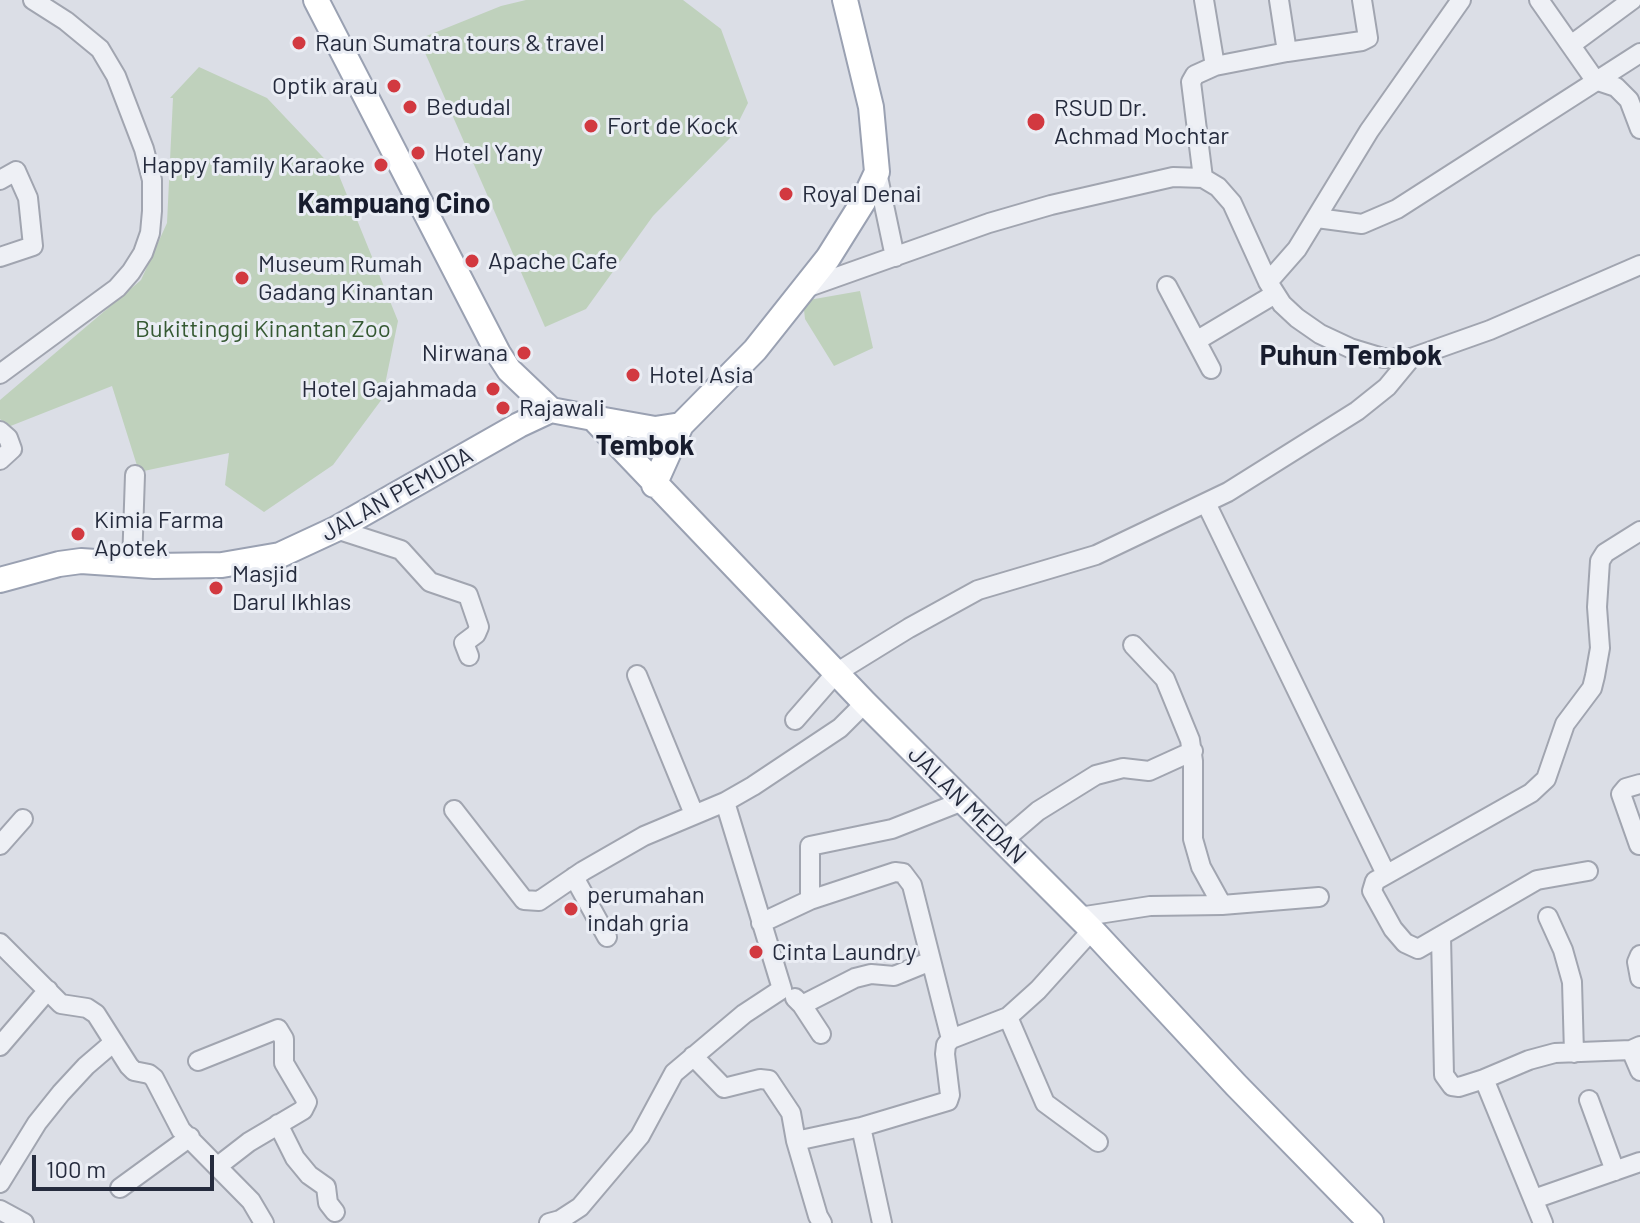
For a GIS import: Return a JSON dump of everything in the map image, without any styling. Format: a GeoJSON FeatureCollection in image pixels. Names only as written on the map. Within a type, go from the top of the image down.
{"type":"FeatureCollection","features":[{"type":"Feature","properties":{"kind":"main road"},"geometry":{"type":"LineString","coordinates":[[316,0],[509,370],[551,410],[655,429],[681,425]]}},
{"type":"Feature","properties":{"kind":"main road"},"geometry":{"type":"LineString","coordinates":[[654,485],[681,425],[755,350],[848,228],[877,172],[871,107],[845,0]]}},
{"type":"Feature","properties":{"kind":"main road","name":"JALAN PEMUDA"},"geometry":{"type":"LineString","coordinates":[[0,580],[81,561],[188,565],[241,562],[280,555],[336,529],[551,410]]}},
{"type":"Feature","properties":{"kind":"main road","name":"JALAN MEDAN"},"geometry":{"type":"LineString","coordinates":[[593,418],[865,703],[1086,924],[1236,1085],[1371,1223]]}},
{"type":"Feature","properties":{"kind":"street"},"geometry":{"type":"LineString","coordinates":[[0,374],[117,288],[143,253],[150,233],[152,211],[152,180],[144,149],[116,76],[100,49],[66,21],[33,0]]}},
{"type":"Feature","properties":{"kind":"street"},"geometry":{"type":"LineString","coordinates":[[1204,0],[1215,66]]}},
{"type":"Feature","properties":{"kind":"street"},"geometry":{"type":"LineString","coordinates":[[1279,0],[1287,52]]}},
{"type":"Feature","properties":{"kind":"street"},"geometry":{"type":"LineString","coordinates":[[1203,178],[1191,82],[1195,75],[1215,66],[1362,41],[1368,38],[1362,0]]}},
{"type":"Feature","properties":{"kind":"street"},"geometry":{"type":"LineString","coordinates":[[1196,341],[1271,288],[1369,131],[1461,0]]}},
{"type":"Feature","properties":{"kind":"street"},"geometry":{"type":"LineString","coordinates":[[1539,0],[1595,80],[1616,87],[1629,100],[1640,129]]}},
{"type":"Feature","properties":{"kind":"street"},"geometry":{"type":"LineString","coordinates":[[1571,45],[1632,0]]}},
{"type":"Feature","properties":{"kind":"street"},"geometry":{"type":"LineString","coordinates":[[1317,218],[1362,224],[1389,213],[1640,53]]}},
{"type":"Feature","properties":{"kind":"street"},"geometry":{"type":"LineString","coordinates":[[0,180],[16,171],[28,198],[33,246],[0,257]]}},
{"type":"Feature","properties":{"kind":"street"},"geometry":{"type":"LineString","coordinates":[[877,172],[895,257]]}},
{"type":"Feature","properties":{"kind":"street"},"geometry":{"type":"LineString","coordinates":[[800,290],[989,223],[1051,205],[1173,177],[1203,178],[1218,187],[1232,203],[1271,288],[1297,318],[1330,339],[1383,358],[1411,358],[1490,330],[1640,265]]}},
{"type":"Feature","properties":{"kind":"street"},"geometry":{"type":"LineString","coordinates":[[1167,286],[1211,369]]}},
{"type":"Feature","properties":{"kind":"street"},"geometry":{"type":"LineString","coordinates":[[795,720],[836,673],[978,590],[1096,555],[1255,477],[1357,411],[1387,387],[1411,358]]}},
{"type":"Feature","properties":{"kind":"street"},"geometry":{"type":"LineString","coordinates":[[0,431],[8,438],[12,449],[0,460]]}},
{"type":"Feature","properties":{"kind":"street"},"geometry":{"type":"LineString","coordinates":[[132,564],[135,475]]}},
{"type":"Feature","properties":{"kind":"street"},"geometry":{"type":"LineString","coordinates":[[1206,503],[1386,874]]}},
{"type":"Feature","properties":{"kind":"street"},"geometry":{"type":"LineString","coordinates":[[336,529],[401,550],[430,582],[466,593],[479,627],[476,634],[464,643],[469,656]]}},
{"type":"Feature","properties":{"kind":"street"},"geometry":{"type":"LineString","coordinates":[[1588,871],[1537,880],[1418,949],[1405,943],[1379,907],[1372,891],[1375,881],[1531,793],[1546,779],[1565,724],[1592,688],[1595,676],[1600,648],[1597,607],[1600,561],[1605,553],[1640,531]]}},
{"type":"Feature","properties":{"kind":"street"},"geometry":{"type":"LineString","coordinates":[[1133,645],[1165,679],[1193,751],[1193,839],[1201,867],[1222,905]]}},
{"type":"Feature","properties":{"kind":"street"},"geometry":{"type":"LineString","coordinates":[[637,675],[694,814]]}},
{"type":"Feature","properties":{"kind":"street"},"geometry":{"type":"LineString","coordinates":[[454,810],[524,900],[539,901],[644,836],[725,802],[817,745],[865,703]]}},
{"type":"Feature","properties":{"kind":"street"},"geometry":{"type":"LineString","coordinates":[[1003,841],[1038,811],[1096,775],[1123,768],[1149,771],[1193,751]]}},
{"type":"Feature","properties":{"kind":"street"},"geometry":{"type":"LineString","coordinates":[[1639,845],[1621,794],[1626,788],[1640,784]]}},
{"type":"Feature","properties":{"kind":"street"},"geometry":{"type":"LineString","coordinates":[[810,900],[810,846],[892,829],[963,801]]}},
{"type":"Feature","properties":{"kind":"street"},"geometry":{"type":"LineString","coordinates":[[725,802],[782,989],[802,1005],[821,1034]]}},
{"type":"Feature","properties":{"kind":"street"},"geometry":{"type":"LineString","coordinates":[[0,845],[23,819]]}},
{"type":"Feature","properties":{"kind":"street"},"geometry":{"type":"LineString","coordinates":[[761,923],[810,900],[895,872],[903,873],[912,885],[951,1039]]}},
{"type":"Feature","properties":{"kind":"street"},"geometry":{"type":"LineString","coordinates":[[574,877],[607,937]]}},
{"type":"Feature","properties":{"kind":"street"},"geometry":{"type":"LineString","coordinates":[[796,1141],[861,1127],[948,1101],[946,1045],[951,1039],[1008,1017],[1038,990],[1086,924],[1150,906],[1222,905],[1319,897]]}},
{"type":"Feature","properties":{"kind":"street"},"geometry":{"type":"LineString","coordinates":[[1548,917],[1563,950],[1572,982],[1574,1053]]}},
{"type":"Feature","properties":{"kind":"street"},"geometry":{"type":"LineString","coordinates":[[1441,936],[1444,1075],[1452,1086],[1459,1087],[1484,1079],[1555,1053],[1635,1048],[1640,1071]]}},
{"type":"Feature","properties":{"kind":"street"},"geometry":{"type":"LineString","coordinates":[[0,943],[61,1004],[91,1010],[134,1071],[154,1078],[181,1130],[222,1163],[264,1223]]}},
{"type":"Feature","properties":{"kind":"street"},"geometry":{"type":"LineString","coordinates":[[1640,955],[1637,962],[1640,978]]}},
{"type":"Feature","properties":{"kind":"street"},"geometry":{"type":"LineString","coordinates":[[802,1005],[855,978],[871,974],[894,976],[931,961]]}},
{"type":"Feature","properties":{"kind":"street"},"geometry":{"type":"LineString","coordinates":[[549,1223],[580,1207],[640,1136],[674,1073],[744,1014],[782,989]]}},
{"type":"Feature","properties":{"kind":"street"},"geometry":{"type":"LineString","coordinates":[[0,1046],[48,990]]}},
{"type":"Feature","properties":{"kind":"street"},"geometry":{"type":"LineString","coordinates":[[1008,1017],[1045,1103],[1098,1142]]}},
{"type":"Feature","properties":{"kind":"street"},"geometry":{"type":"LineString","coordinates":[[198,1061],[278,1029],[284,1039],[284,1063],[307,1102],[303,1110],[249,1142],[222,1163]]}},
{"type":"Feature","properties":{"kind":"street"},"geometry":{"type":"LineString","coordinates":[[0,1183],[37,1123],[61,1093],[114,1042]]}},
{"type":"Feature","properties":{"kind":"street"},"geometry":{"type":"LineString","coordinates":[[693,1056],[724,1088],[760,1079],[769,1080],[791,1113],[796,1141],[822,1223]]}},
{"type":"Feature","properties":{"kind":"street"},"geometry":{"type":"LineString","coordinates":[[1484,1079],[1543,1223]]}},
{"type":"Feature","properties":{"kind":"street"},"geometry":{"type":"LineString","coordinates":[[1589,1100],[1615,1171]]}},
{"type":"Feature","properties":{"kind":"street"},"geometry":{"type":"LineString","coordinates":[[278,1124],[295,1158],[309,1175],[326,1187],[328,1203],[335,1212]]}},
{"type":"Feature","properties":{"kind":"street"},"geometry":{"type":"LineString","coordinates":[[861,1127],[882,1223]]}},
{"type":"Feature","properties":{"kind":"street"},"geometry":{"type":"LineString","coordinates":[[120,1188],[190,1137]]}},
{"type":"Feature","properties":{"kind":"street"},"geometry":{"type":"LineString","coordinates":[[1534,1199],[1640,1162]]}},
{"type":"Feature","properties":{"kind":"street"},"geometry":{"type":"LineString","coordinates":[[0,1210],[24,1223]]}},
{"type":"Feature","properties":{"kind":"green space"},"geometry":{"type":"Polygon","coordinates":[[[526,0],[683,0],[721,29],[748,103],[731,137],[653,216],[586,309],[545,327],[419,39],[501,6],[526,0]]]}},
{"type":"Feature","properties":{"kind":"green space","name":"Bukittinggi Kinantan Zoo"},"geometry":{"type":"Polygon","coordinates":[[[199,67],[267,98],[338,173],[398,321],[382,399],[333,465],[264,512],[225,485],[229,453],[139,472],[112,386],[8,427],[0,419],[0,400],[141,280],[167,223],[173,98],[170,98],[199,67]]]}},
{"type":"Feature","properties":{"kind":"green space"},"geometry":{"type":"Polygon","coordinates":[[[860,291],[873,348],[834,366],[805,319],[803,301],[860,291]]]}},
{"type":"Feature","properties":{"kind":"place","name":"Raun Sumatra tours & travel"},"geometry":{"type":"Point","coordinates":[299,43]}},
{"type":"Feature","properties":{"kind":"place","name":"Optik arau"},"geometry":{"type":"Point","coordinates":[394,86]}},
{"type":"Feature","properties":{"kind":"place","name":"Bedudal"},"geometry":{"type":"Point","coordinates":[410,107]}},
{"type":"Feature","properties":{"kind":"place","name":"RSUD Dr. Achmad Mochtar"},"geometry":{"type":"Point","coordinates":[1036,122]}},
{"type":"Feature","properties":{"kind":"place","name":"Fort de Kock"},"geometry":{"type":"Point","coordinates":[591,126]}},
{"type":"Feature","properties":{"kind":"place","name":"Hotel Yany"},"geometry":{"type":"Point","coordinates":[418,153]}},
{"type":"Feature","properties":{"kind":"place","name":"Happy family Karaoke"},"geometry":{"type":"Point","coordinates":[381,165]}},
{"type":"Feature","properties":{"kind":"place","name":"Royal Denai"},"geometry":{"type":"Point","coordinates":[786,194]}},
{"type":"Feature","properties":{"kind":"place","name":"Apache Cafe"},"geometry":{"type":"Point","coordinates":[472,261]}},
{"type":"Feature","properties":{"kind":"place","name":"Museum Rumah Gadang Kinantan"},"geometry":{"type":"Point","coordinates":[242,278]}},
{"type":"Feature","properties":{"kind":"place","name":"Nirwana"},"geometry":{"type":"Point","coordinates":[524,353]}},
{"type":"Feature","properties":{"kind":"place","name":"Hotel Asia"},"geometry":{"type":"Point","coordinates":[633,375]}},
{"type":"Feature","properties":{"kind":"place","name":"Hotel Gajahmada"},"geometry":{"type":"Point","coordinates":[493,389]}},
{"type":"Feature","properties":{"kind":"place","name":"Rajawali"},"geometry":{"type":"Point","coordinates":[503,408]}},
{"type":"Feature","properties":{"kind":"place","name":"Kimia Farma Apotek"},"geometry":{"type":"Point","coordinates":[78,534]}},
{"type":"Feature","properties":{"kind":"place","name":"Masjid Darul Ikhlas"},"geometry":{"type":"Point","coordinates":[216,588]}},
{"type":"Feature","properties":{"kind":"place","name":"perumahan indah gria"},"geometry":{"type":"Point","coordinates":[571,909]}},
{"type":"Feature","properties":{"kind":"place","name":"Cinta Laundry"},"geometry":{"type":"Point","coordinates":[756,952]}},
{"type":"Feature","properties":{"kind":"district","name":"Kampuang Cino"},"geometry":{"type":"Point","coordinates":[394,204]}},
{"type":"Feature","properties":{"kind":"district","name":"Puhun Tembok"},"geometry":{"type":"Point","coordinates":[1351,356]}},
{"type":"Feature","properties":{"kind":"district","name":"Tembok"},"geometry":{"type":"Point","coordinates":[645,446]}}]}
